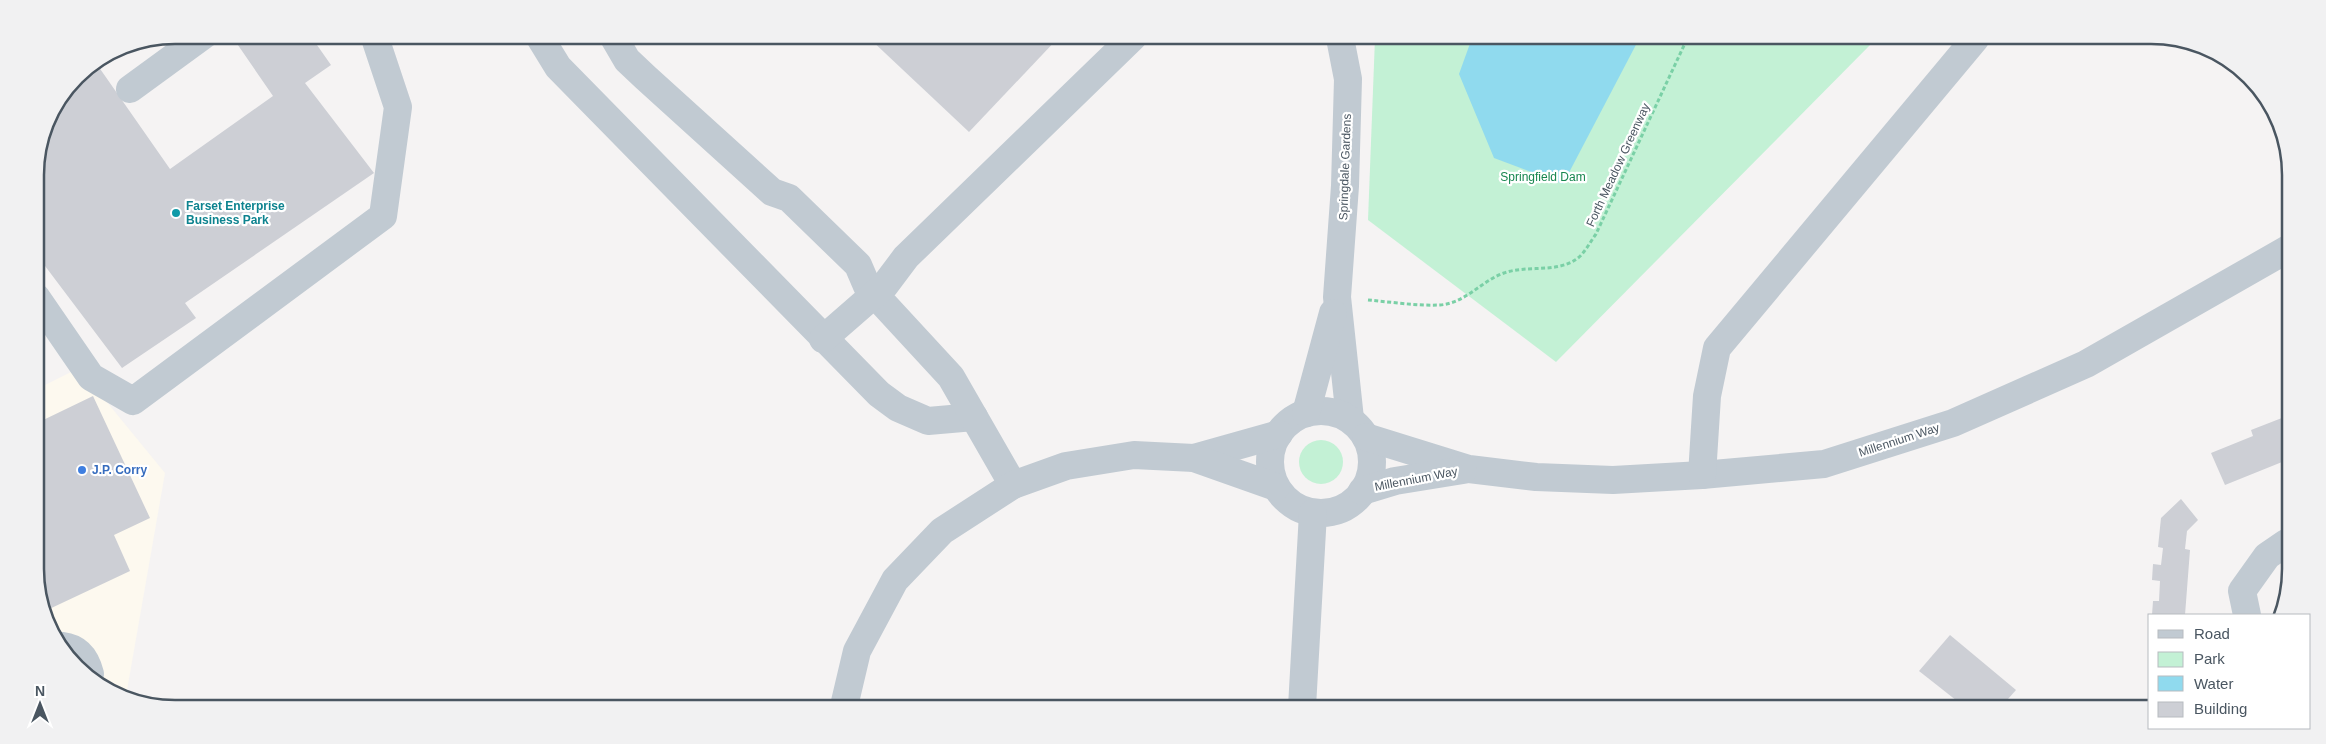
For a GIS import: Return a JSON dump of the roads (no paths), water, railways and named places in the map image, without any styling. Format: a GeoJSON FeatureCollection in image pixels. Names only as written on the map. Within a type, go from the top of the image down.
{"type":"FeatureCollection","features":[{"type":"Feature","properties":{"kind":"street"},"geometry":{"type":"LineString","coordinates":[[130,89],[192,44]]}},
{"type":"Feature","properties":{"kind":"street"},"geometry":{"type":"LineString","coordinates":[[44,309],[91,377],[133,401],[383,216],[398,106],[377,44]]}},
{"type":"Feature","properties":{"kind":"street"},"geometry":{"type":"LineString","coordinates":[[544,44],[558,67],[879,394],[898,408],[928,421],[974,417]]}},
{"type":"Feature","properties":{"kind":"street"},"geometry":{"type":"LineString","coordinates":[[618,44],[628,60],[772,192],[789,198],[858,265],[871,290],[951,377],[1013,485]]}},
{"type":"Feature","properties":{"kind":"street"},"geometry":{"type":"LineString","coordinates":[[823,339],[871,290],[1126,44]]}},
{"type":"Feature","properties":{"kind":"street","name":"Springdale Gardens"},"geometry":{"type":"LineString","coordinates":[[1306,413],[1337,297],[1345,186],[1348,79],[1341,44]]}},
{"type":"Feature","properties":{"kind":"street"},"geometry":{"type":"LineString","coordinates":[[1702,475],[1707,396],[1717,348],[1971,44]]}},
{"type":"Feature","properties":{"kind":"street","name":"Millennium Way"},"geometry":{"type":"LineString","coordinates":[[1358,428],[1470,469],[1536,476],[1613,480],[1702,475],[1824,464],[1953,423],[2086,364],[2282,252]]}},
{"type":"Feature","properties":{"kind":"street","name":"Springdale Gardens"},"geometry":{"type":"LineString","coordinates":[[1337,297],[1358,428]]}},
{"type":"Feature","properties":{"kind":"street"},"geometry":{"type":"LineString","coordinates":[[846,700],[858,651],[895,580],[942,531],[1013,485],[1066,466],[1134,455],[1194,458],[1276,487],[1292,504],[1313,513],[1336,511],[1356,500],[1369,481],[1372,458],[1358,428],[1329,411],[1306,413],[1286,424],[1273,443],[1270,466],[1276,487]]}},
{"type":"Feature","properties":{"kind":"street"},"geometry":{"type":"LineString","coordinates":[[1194,458],[1280,434]]}},
{"type":"Feature","properties":{"kind":"street","name":"Millennium Way"},"geometry":{"type":"LineString","coordinates":[[1362,491],[1395,481],[1470,469]]}},
{"type":"Feature","properties":{"kind":"street"},"geometry":{"type":"LineString","coordinates":[[1302,700],[1313,513]]}},
{"type":"Feature","properties":{"kind":"street"},"geometry":{"type":"LineString","coordinates":[[2247,614],[2242,591],[2267,556],[2282,546]]}},
{"type":"Feature","properties":{"kind":"street"},"geometry":{"type":"LineString","coordinates":[[69,647],[73,647],[80,660]]}},
{"type":"Feature","properties":{"kind":"water","name":"Springfield Dam"},"geometry":{"type":"Polygon","coordinates":[[[1470,44],[1636,44],[1563,184],[1494,158],[1459,74],[1470,44]]]}},
{"type":"Feature","properties":{"kind":"place","name":"Farset Enterprise Business Park"},"geometry":{"type":"Point","coordinates":[176,213]}},
{"type":"Feature","properties":{"kind":"place","name":"J.P. Corry"},"geometry":{"type":"Point","coordinates":[82,470]}}]}
